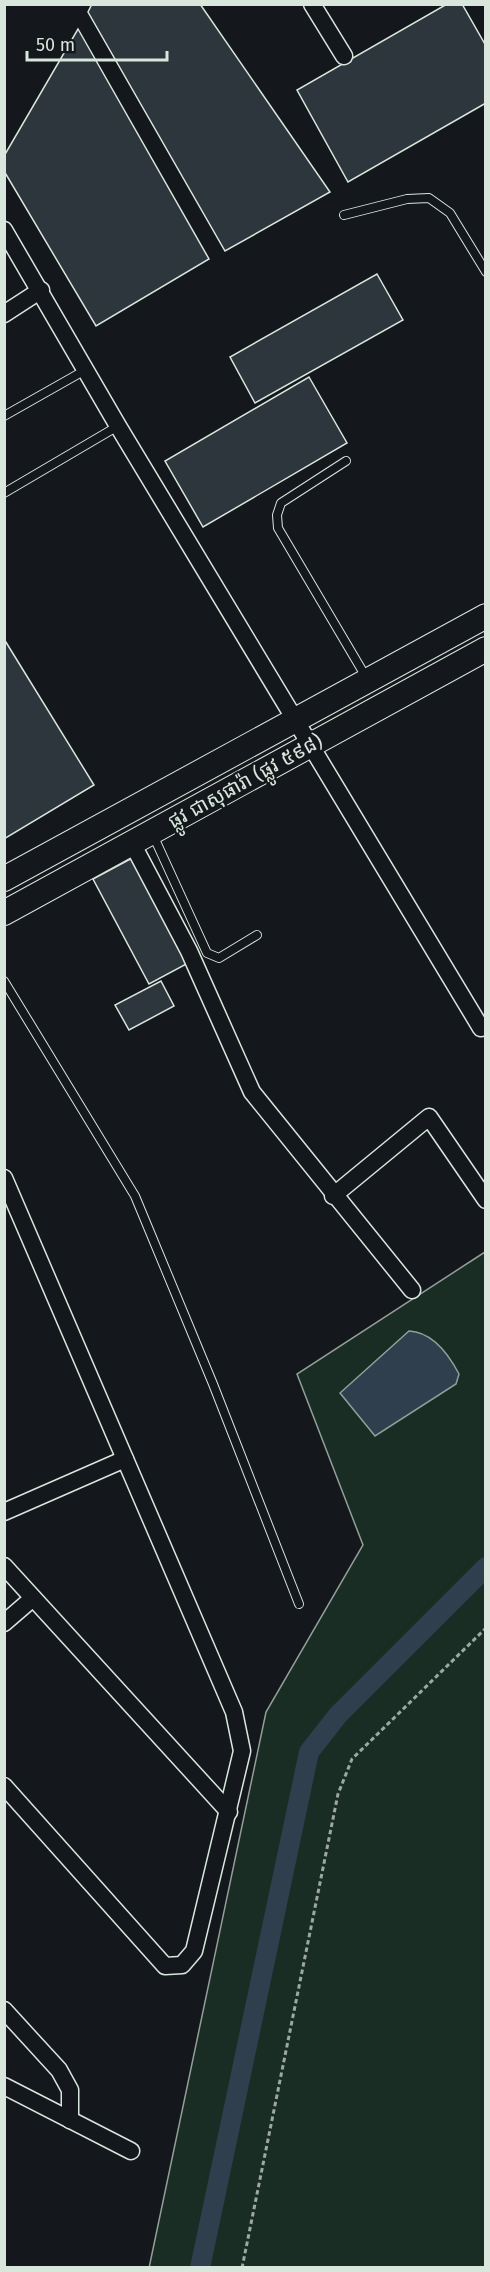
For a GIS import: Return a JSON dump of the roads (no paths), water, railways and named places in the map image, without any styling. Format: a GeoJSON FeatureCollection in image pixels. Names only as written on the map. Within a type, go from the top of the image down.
{"type":"FeatureCollection","features":[{"type":"Feature","properties":{"kind":"main road","name":"ផ្លូវ ជាសុផារ៉ា (ផ្លូវ ៥៩៨)"},"geometry":{"type":"LineString","coordinates":[[12,875],[486,616]]}},
{"type":"Feature","properties":{"kind":"main road","name":"ផ្លូវ ជាសុផារ៉ា (ផ្លូវ ៥៩៨)"},"geometry":{"type":"LineString","coordinates":[[4,913],[486,649]]}},
{"type":"Feature","properties":{"kind":"main road"},"geometry":{"type":"LineString","coordinates":[[12,875],[32,897]]}},
{"type":"Feature","properties":{"kind":"street"},"geometry":{"type":"LineString","coordinates":[[317,6],[344,56]]}},
{"type":"Feature","properties":{"kind":"street"},"geometry":{"type":"LineString","coordinates":[[4,230],[87,369],[118,426],[481,1028]]}},
{"type":"Feature","properties":{"kind":"street"},"geometry":{"type":"LineString","coordinates":[[4,314],[41,290]]}},
{"type":"Feature","properties":{"kind":"street"},"geometry":{"type":"LineString","coordinates":[[142,837],[189,951],[252,1092],[333,1196],[412,1290]]}},
{"type":"Feature","properties":{"kind":"street"},"geometry":{"type":"LineString","coordinates":[[333,1196],[424,1118],[429,1117],[486,1200]]}},
{"type":"Feature","properties":{"kind":"street"},"geometry":{"type":"LineString","coordinates":[[4,1178],[234,1712],[242,1751],[194,1951],[182,1965],[165,1966],[4,1786]]}},
{"type":"Feature","properties":{"kind":"street"},"geometry":{"type":"LineString","coordinates":[[4,1512],[125,1459]]}},
{"type":"Feature","properties":{"kind":"street"},"geometry":{"type":"LineString","coordinates":[[4,1566],[229,1812]]}},
{"type":"Feature","properties":{"kind":"street"},"geometry":{"type":"LineString","coordinates":[[4,1623],[33,1598]]}},
{"type":"Feature","properties":{"kind":"street"},"geometry":{"type":"LineString","coordinates":[[4,2010],[59,2070],[70,2090],[70,2120]]}},
{"type":"Feature","properties":{"kind":"street"},"geometry":{"type":"LineString","coordinates":[[4,2086],[131,2151]]}},
{"type":"Feature","properties":{"kind":"lane"},"geometry":{"type":"LineString","coordinates":[[345,215],[407,199],[429,198],[450,213],[486,272]]}},
{"type":"Feature","properties":{"kind":"lane"},"geometry":{"type":"LineString","coordinates":[[4,416],[87,369]]}},
{"type":"Feature","properties":{"kind":"lane"},"geometry":{"type":"LineString","coordinates":[[4,493],[118,426]]}},
{"type":"Feature","properties":{"kind":"lane"},"geometry":{"type":"LineString","coordinates":[[346,460],[281,503],[277,515],[278,528],[368,680]]}},
{"type":"Feature","properties":{"kind":"lane"},"geometry":{"type":"LineString","coordinates":[[142,837],[207,952],[219,957],[257,935]]}},
{"type":"Feature","properties":{"kind":"lane"},"geometry":{"type":"LineString","coordinates":[[4,981],[135,1196],[213,1384],[299,1604]]}},
{"type":"Feature","properties":{"kind":"water"},"geometry":{"type":"Polygon","coordinates":[[[409,1331],[425,1335],[445,1352],[459,1374],[456,1384],[375,1436],[340,1393],[409,1331]]]}},
{"type":"Feature","properties":{"kind":"waterway"},"geometry":{"type":"LineString","coordinates":[[200,2268],[309,1752],[338,1715],[486,1567]]}}]}
